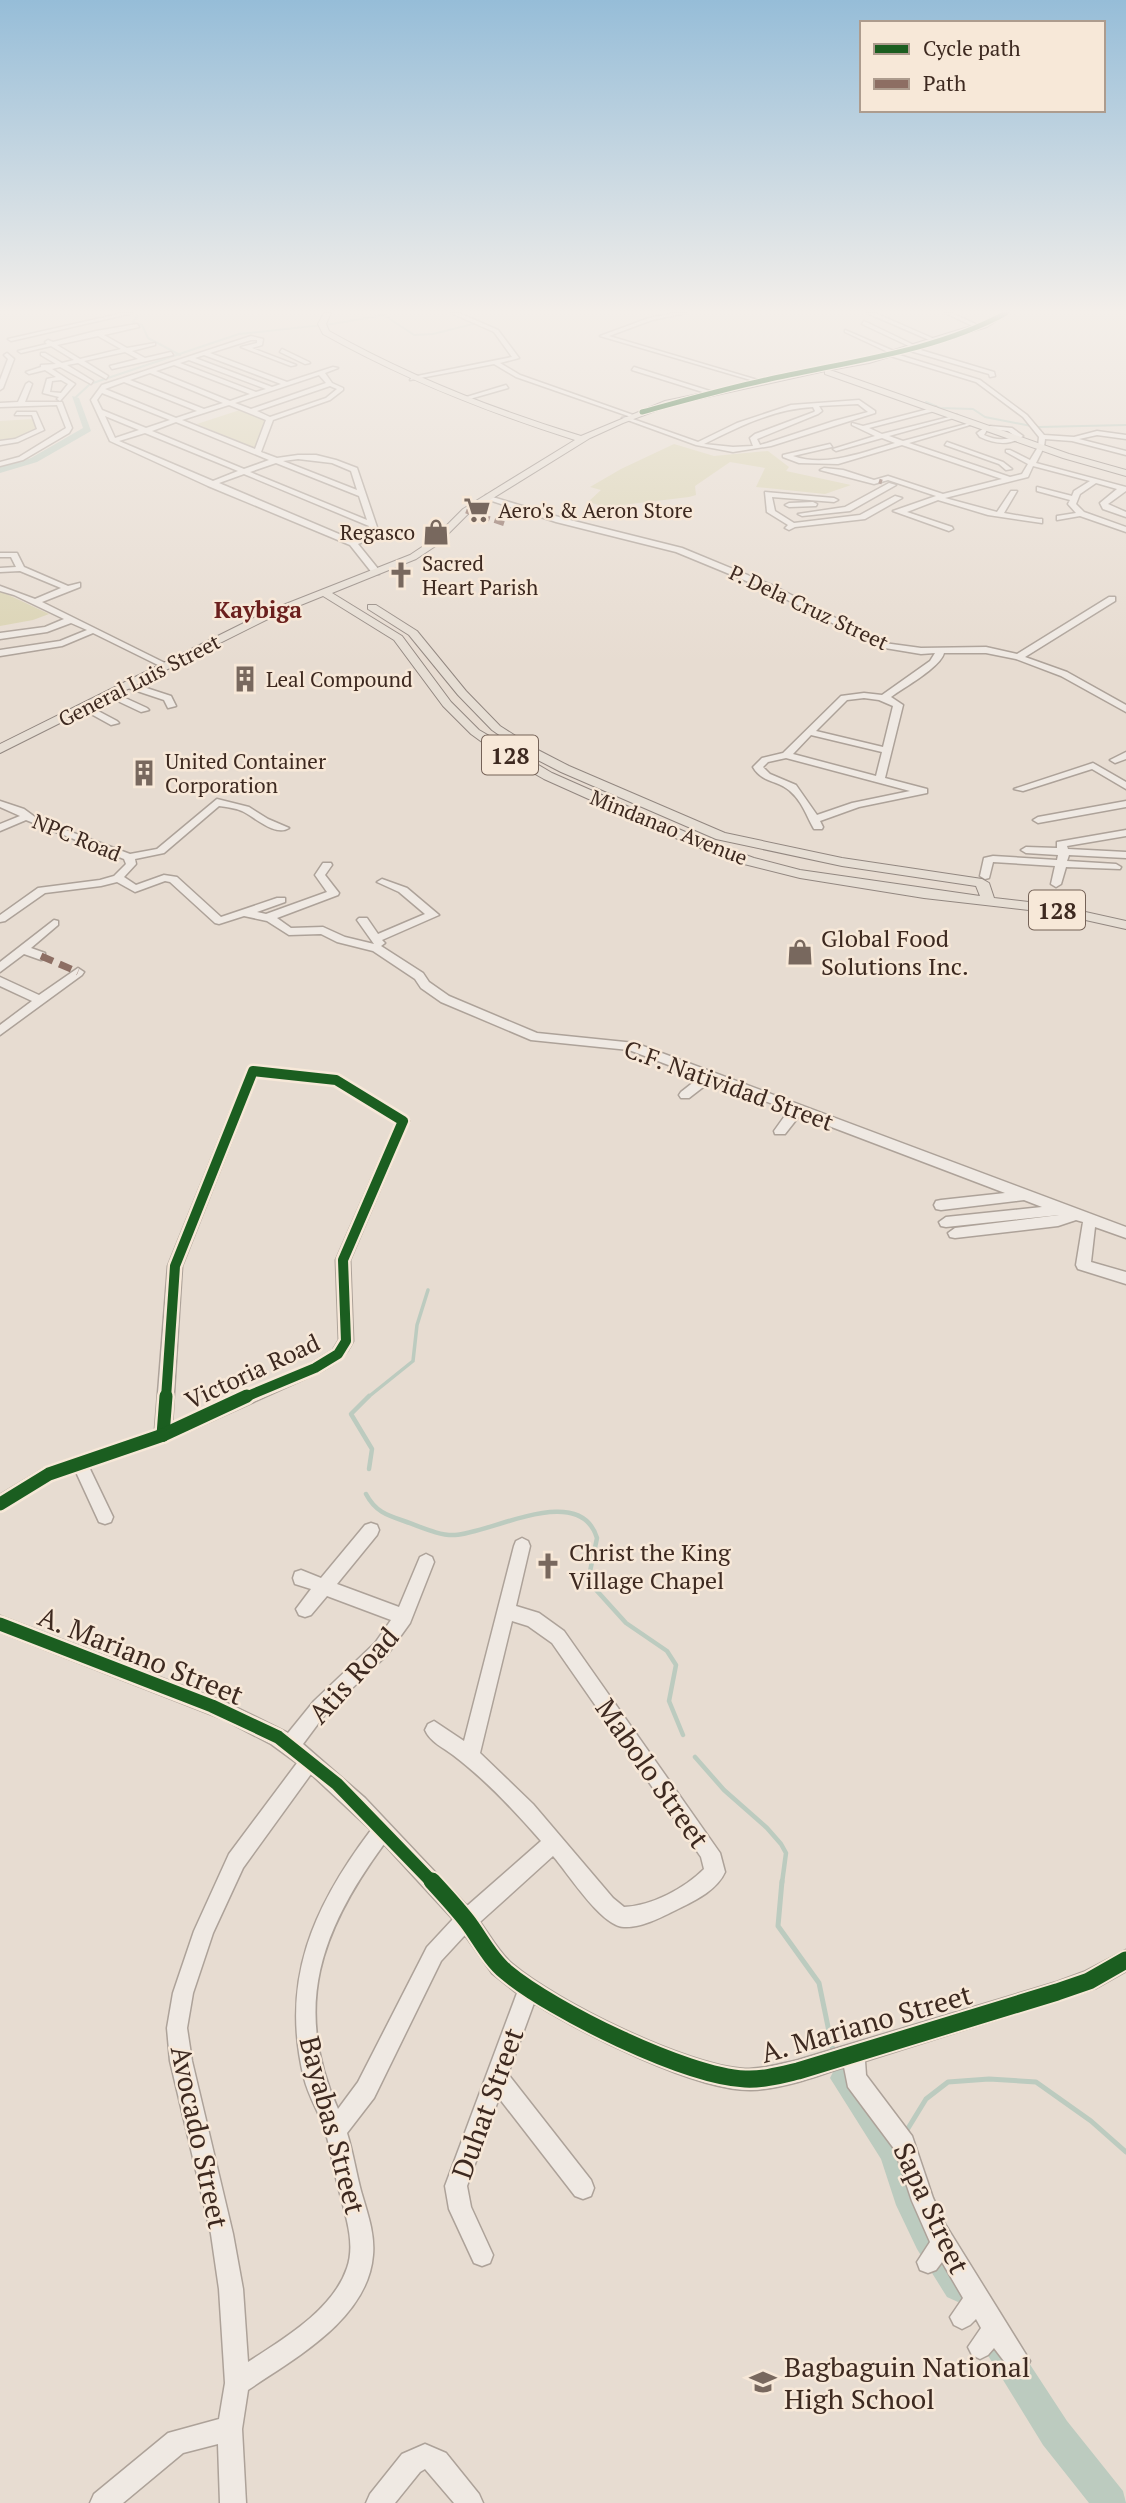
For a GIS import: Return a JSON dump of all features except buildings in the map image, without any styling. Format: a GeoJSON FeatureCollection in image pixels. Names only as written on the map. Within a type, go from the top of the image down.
{"type":"FeatureCollection","features":[{"type":"Feature","properties":{"kind":"main road"},"geometry":{"type":"LineString","coordinates":[[552,430],[582,439]]}},
{"type":"Feature","properties":{"kind":"main road","name":"General Luis Street"},"geometry":{"type":"LineString","coordinates":[[0,749],[242,627],[421,553],[462,513],[582,439],[602,430]]}},
{"type":"Feature","properties":{"kind":"main road"},"geometry":{"type":"LineString","coordinates":[[989,430],[1041,444],[1085,466],[1126,474]]}},
{"type":"Feature","properties":{"kind":"main road","name":"Mindanao Avenue"},"geometry":{"type":"LineString","coordinates":[[332,591],[396,621],[413,633],[481,715],[509,737],[539,756],[706,831],[842,862],[983,879]]}},
{"type":"Feature","properties":{"kind":"main road","name":"Mindanao Avenue"},"geometry":{"type":"LineString","coordinates":[[332,591],[398,638],[447,704],[475,732],[529,766],[694,841],[740,858],[800,874],[867,886],[1054,909],[1126,926]]}},
{"type":"Feature","properties":{"kind":"main road"},"geometry":{"type":"LineString","coordinates":[[432,682],[450,678]]}},
{"type":"Feature","properties":{"kind":"main road"},"geometry":{"type":"LineString","coordinates":[[740,858],[752,843]]}},
{"type":"Feature","properties":{"kind":"main road"},"geometry":{"type":"LineString","coordinates":[[983,879],[988,900]]}},
{"type":"Feature","properties":{"kind":"street"},"geometry":{"type":"LineString","coordinates":[[0,443],[16,441],[41,430]]}},
{"type":"Feature","properties":{"kind":"street"},"geometry":{"type":"LineString","coordinates":[[0,464],[21,459],[68,430]]}},
{"type":"Feature","properties":{"kind":"street"},"geometry":{"type":"LineString","coordinates":[[108,430],[113,441],[353,543],[361,556],[357,565],[370,574]]}},
{"type":"Feature","properties":{"kind":"street"},"geometry":{"type":"LineString","coordinates":[[113,441],[145,430],[372,525]]}},
{"type":"Feature","properties":{"kind":"street"},"geometry":{"type":"LineString","coordinates":[[200,430],[362,495]]}},
{"type":"Feature","properties":{"kind":"street"},"geometry":{"type":"LineString","coordinates":[[257,453],[266,430]]}},
{"type":"Feature","properties":{"kind":"street"},"geometry":{"type":"LineString","coordinates":[[662,430],[719,449],[786,442],[817,430]]}},
{"type":"Feature","properties":{"kind":"street"},"geometry":{"type":"LineString","coordinates":[[698,444],[727,430]]}},
{"type":"Feature","properties":{"kind":"street"},"geometry":{"type":"LineString","coordinates":[[757,446],[753,441],[757,435],[772,430]]}},
{"type":"Feature","properties":{"kind":"street"},"geometry":{"type":"LineString","coordinates":[[866,430],[1011,479]]}},
{"type":"Feature","properties":{"kind":"street"},"geometry":{"type":"LineString","coordinates":[[904,430],[785,456],[799,461],[844,461],[852,456],[948,430]]}},
{"type":"Feature","properties":{"kind":"street"},"geometry":{"type":"LineString","coordinates":[[1033,430],[1041,444]]}},
{"type":"Feature","properties":{"kind":"street"},"geometry":{"type":"LineString","coordinates":[[1041,444],[1097,433],[1126,437]]}},
{"type":"Feature","properties":{"kind":"street"},"geometry":{"type":"LineString","coordinates":[[1072,439],[1126,453]]}},
{"type":"Feature","properties":{"kind":"street"},"geometry":{"type":"LineString","coordinates":[[1072,439],[1082,449],[1126,462]]}},
{"type":"Feature","properties":{"kind":"street"},"geometry":{"type":"LineString","coordinates":[[821,441],[852,456]]}},
{"type":"Feature","properties":{"kind":"street"},"geometry":{"type":"LineString","coordinates":[[1097,444],[1104,442],[1126,445]]}},
{"type":"Feature","properties":{"kind":"street"},"geometry":{"type":"LineString","coordinates":[[901,512],[937,498],[1025,475],[1041,444]]}},
{"type":"Feature","properties":{"kind":"street"},"geometry":{"type":"LineString","coordinates":[[1008,452],[1033,464],[1124,489]]}},
{"type":"Feature","properties":{"kind":"street"},"geometry":{"type":"LineString","coordinates":[[0,454],[31,453]]}},
{"type":"Feature","properties":{"kind":"street"},"geometry":{"type":"LineString","coordinates":[[956,461],[972,454],[1001,463],[1008,468]]}},
{"type":"Feature","properties":{"kind":"street"},"geometry":{"type":"LineString","coordinates":[[211,484],[298,455],[327,457],[354,470],[372,525],[372,535],[353,543]]}},
{"type":"Feature","properties":{"kind":"street"},"geometry":{"type":"LineString","coordinates":[[822,470],[842,472],[874,482],[890,478],[937,498]]}},
{"type":"Feature","properties":{"kind":"street"},"geometry":{"type":"LineString","coordinates":[[1057,478],[1065,473]]}},
{"type":"Feature","properties":{"kind":"street"},"geometry":{"type":"LineString","coordinates":[[1095,481],[1073,499],[1072,505],[1081,514],[1126,530]]}},
{"type":"Feature","properties":{"kind":"street"},"geometry":{"type":"LineString","coordinates":[[881,482],[999,515],[1038,521]]}},
{"type":"Feature","properties":{"kind":"street"},"geometry":{"type":"LineString","coordinates":[[1049,484],[1041,490],[1073,499]]}},
{"type":"Feature","properties":{"kind":"street"},"geometry":{"type":"LineString","coordinates":[[802,514],[842,510],[892,485]]}},
{"type":"Feature","properties":{"kind":"street"},"geometry":{"type":"LineString","coordinates":[[1124,489],[1104,503],[1106,507],[1126,516]]}},
{"type":"Feature","properties":{"kind":"street"},"geometry":{"type":"LineString","coordinates":[[880,491],[907,502]]}},
{"type":"Feature","properties":{"kind":"street"},"geometry":{"type":"LineString","coordinates":[[999,515],[1014,493]]}},
{"type":"Feature","properties":{"kind":"street"},"geometry":{"type":"LineString","coordinates":[[898,498],[880,507],[854,519],[791,526],[769,509],[768,494],[838,497],[859,502],[880,507],[901,512],[949,529]]}},
{"type":"Feature","properties":{"kind":"street"},"geometry":{"type":"LineString","coordinates":[[787,495],[789,505],[811,523]]}},
{"type":"Feature","properties":{"kind":"street","name":"P. Dela Cruz Street"},"geometry":{"type":"LineString","coordinates":[[489,497],[559,520],[678,550],[771,588],[881,645],[940,651],[986,650],[1018,657],[1064,674],[1126,709]]}},
{"type":"Feature","properties":{"kind":"street"},"geometry":{"type":"LineString","coordinates":[[789,505],[838,497]]}},
{"type":"Feature","properties":{"kind":"street"},"geometry":{"type":"LineString","coordinates":[[1060,518],[1081,514]]}},
{"type":"Feature","properties":{"kind":"street"},"geometry":{"type":"LineString","coordinates":[[0,555],[14,555],[21,569]]}},
{"type":"Feature","properties":{"kind":"street"},"geometry":{"type":"LineString","coordinates":[[0,570],[21,569],[67,589]]}},
{"type":"Feature","properties":{"kind":"street"},"geometry":{"type":"LineString","coordinates":[[34,602],[77,585]]}},
{"type":"Feature","properties":{"kind":"street"},"geometry":{"type":"LineString","coordinates":[[0,588],[34,602],[164,668]]}},
{"type":"Feature","properties":{"kind":"street"},"geometry":{"type":"LineString","coordinates":[[1018,657],[1112,599]]}},
{"type":"Feature","properties":{"kind":"street"},"geometry":{"type":"LineString","coordinates":[[0,636],[47,629],[70,620]]}},
{"type":"Feature","properties":{"kind":"street"},"geometry":{"type":"LineString","coordinates":[[0,653],[62,643],[92,631]]}},
{"type":"Feature","properties":{"kind":"street"},"geometry":{"type":"LineString","coordinates":[[884,698],[939,658],[940,651]]}},
{"type":"Feature","properties":{"kind":"street"},"geometry":{"type":"LineString","coordinates":[[128,685],[168,698],[171,706]]}},
{"type":"Feature","properties":{"kind":"street"},"geometry":{"type":"LineString","coordinates":[[110,694],[144,710]]}},
{"type":"Feature","properties":{"kind":"street"},"geometry":{"type":"LineString","coordinates":[[786,755],[880,780],[923,791],[856,805],[816,824],[791,786],[760,773],[760,763],[786,755],[844,698],[884,698],[895,702],[898,708],[880,780]]}},
{"type":"Feature","properties":{"kind":"street"},"geometry":{"type":"LineString","coordinates":[[85,707],[114,723]]}},
{"type":"Feature","properties":{"kind":"street"},"geometry":{"type":"LineString","coordinates":[[809,732],[888,751]]}},
{"type":"Feature","properties":{"kind":"street"},"geometry":{"type":"LineString","coordinates":[[1115,760],[1126,755]]}},
{"type":"Feature","properties":{"kind":"street"},"geometry":{"type":"LineString","coordinates":[[1019,789],[1093,766],[1122,777],[1126,786]]}},
{"type":"Feature","properties":{"kind":"street"},"geometry":{"type":"LineString","coordinates":[[129,857],[160,851],[217,802],[245,809],[264,821],[284,828]]}},
{"type":"Feature","properties":{"kind":"street","name":"NPC Road"},"geometry":{"type":"LineString","coordinates":[[0,804],[20,811],[26,817],[129,857],[131,864],[118,878],[135,888],[164,877],[171,878],[217,920],[243,913]]}},
{"type":"Feature","properties":{"kind":"street"},"geometry":{"type":"LineString","coordinates":[[1038,820],[1126,804]]}},
{"type":"Feature","properties":{"kind":"street"},"geometry":{"type":"LineString","coordinates":[[0,828],[26,817]]}},
{"type":"Feature","properties":{"kind":"street"},"geometry":{"type":"LineString","coordinates":[[1056,884],[1063,859],[1061,844],[1094,836],[1125,834]]}},
{"type":"Feature","properties":{"kind":"street"},"geometry":{"type":"LineString","coordinates":[[1026,850],[1116,867]]}},
{"type":"Feature","properties":{"kind":"street"},"geometry":{"type":"LineString","coordinates":[[983,879],[988,860],[993,859],[1063,859],[1126,855]]}},
{"type":"Feature","properties":{"kind":"street"},"geometry":{"type":"LineString","coordinates":[[268,918],[334,893],[320,875],[327,866]]}},
{"type":"Feature","properties":{"kind":"street"},"geometry":{"type":"LineString","coordinates":[[1,919],[42,890],[101,883],[118,878]]}},
{"type":"Feature","properties":{"kind":"street"},"geometry":{"type":"LineString","coordinates":[[363,920],[377,943],[433,915],[403,890],[382,882]]}},
{"type":"Feature","properties":{"kind":"street"},"geometry":{"type":"LineString","coordinates":[[243,913],[281,900]]}},
{"type":"Feature","properties":{"kind":"street","name":"C.F. Natividad Street"},"geometry":{"type":"LineString","coordinates":[[243,913],[268,918],[289,932],[323,930],[341,940],[377,943],[445,999],[535,1037],[631,1046],[1126,1233]]}},
{"type":"Feature","properties":{"kind":"street"},"geometry":{"type":"LineString","coordinates":[[0,968],[54,923]]}},
{"type":"Feature","properties":{"kind":"street"},"geometry":{"type":"LineString","coordinates":[[23,949],[41,956]]}},
{"type":"Feature","properties":{"kind":"street"},"geometry":{"type":"LineString","coordinates":[[1,1029],[78,972]]}},
{"type":"Feature","properties":{"kind":"street"},"geometry":{"type":"LineString","coordinates":[[0,981],[41,1001]]}},
{"type":"Feature","properties":{"kind":"street","name":"Victoria Road"},"geometry":{"type":"LineString","coordinates":[[0,1504],[49,1474],[163,1435],[248,1395],[315,1368],[338,1354],[346,1341],[343,1260],[403,1121],[336,1080],[253,1071],[175,1266],[163,1435]]}},
{"type":"Feature","properties":{"kind":"street"},"geometry":{"type":"LineString","coordinates":[[685,1095],[709,1076]]}},
{"type":"Feature","properties":{"kind":"street"},"geometry":{"type":"LineString","coordinates":[[780,1131],[797,1109]]}},
{"type":"Feature","properties":{"kind":"street"},"geometry":{"type":"LineString","coordinates":[[941,1205],[1026,1195]]}},
{"type":"Feature","properties":{"kind":"street"},"geometry":{"type":"LineString","coordinates":[[950,1227],[1058,1221],[1081,1217]]}},
{"type":"Feature","properties":{"kind":"street"},"geometry":{"type":"LineString","coordinates":[[1016,1236],[1081,1217]]}},
{"type":"Feature","properties":{"kind":"street"},"geometry":{"type":"LineString","coordinates":[[1081,1217],[1083,1265],[1126,1278]]}},
{"type":"Feature","properties":{"kind":"street"},"geometry":{"type":"LineString","coordinates":[[79,1462],[105,1517]]}},
{"type":"Feature","properties":{"kind":"street"},"geometry":{"type":"LineString","coordinates":[[305,1609],[371,1530]]}},
{"type":"Feature","properties":{"kind":"street"},"geometry":{"type":"LineString","coordinates":[[470,1755],[522,1546]]}},
{"type":"Feature","properties":{"kind":"street","name":"Atis Road"},"geometry":{"type":"LineString","coordinates":[[290,1745],[320,1707],[381,1649],[404,1617],[426,1562]]}},
{"type":"Feature","properties":{"kind":"street"},"geometry":{"type":"LineString","coordinates":[[301,1578],[404,1617]]}},
{"type":"Feature","properties":{"kind":"street","name":"Mabolo Street"},"geometry":{"type":"LineString","coordinates":[[506,1611],[533,1619],[558,1637],[715,1863],[715,1872],[701,1887],[638,1916],[621,1917],[606,1905],[554,1842]]}},
{"type":"Feature","properties":{"kind":"street","name":"A. Mariano Street"},"geometry":{"type":"LineString","coordinates":[[0,1624],[232,1713],[290,1745],[383,1830],[467,1921],[504,1970],[529,1989],[648,2049],[704,2070],[741,2079],[765,2078],[844,2057],[1078,1985],[1126,1960]]}},
{"type":"Feature","properties":{"kind":"street"},"geometry":{"type":"LineString","coordinates":[[336,2130],[366,2090],[434,1954],[554,1842],[512,1793],[470,1755],[434,1730]]}},
{"type":"Feature","properties":{"kind":"street","name":"Avocado Street"},"geometry":{"type":"LineString","coordinates":[[233,2503],[230,2429],[237,2383],[231,2289],[181,2060],[177,2028],[183,1993],[204,1931],[236,1861],[309,1762]]}},
{"type":"Feature","properties":{"kind":"street","name":"Bayabas Street"},"geometry":{"type":"LineString","coordinates":[[237,2383],[294,2346],[342,2300],[358,2274],[363,2242],[336,2130],[314,2076],[306,2034],[305,1985],[320,1929],[338,1893],[383,1830]]}},
{"type":"Feature","properties":{"kind":"street","name":"Duhat Street"},"geometry":{"type":"LineString","coordinates":[[482,2255],[460,2209],[456,2186],[529,1989]]}},
{"type":"Feature","properties":{"kind":"street","name":"Sapa Street"},"geometry":{"type":"LineString","coordinates":[[844,2057],[856,2079],[904,2144],[937,2251],[988,2337],[1018,2361]]}},
{"type":"Feature","properties":{"kind":"street"},"geometry":{"type":"LineString","coordinates":[[496,2076],[583,2188]]}},
{"type":"Feature","properties":{"kind":"street"},"geometry":{"type":"LineString","coordinates":[[103,2503],[177,2442],[230,2429]]}},
{"type":"Feature","properties":{"kind":"street"},"geometry":{"type":"LineString","coordinates":[[379,2503],[411,2463],[425,2456],[437,2462],[471,2503]]}},
{"type":"Feature","properties":{"kind":"shaded area"},"geometry":{"type":"Polygon","coordinates":[[[0,430],[37,430],[16,441],[0,442],[0,430]]]}},
{"type":"Feature","properties":{"kind":"shaded area"},"geometry":{"type":"Polygon","coordinates":[[[211,430],[264,430],[256,449],[211,430]]]}},
{"type":"Feature","properties":{"kind":"shaded area"},"geometry":{"type":"Polygon","coordinates":[[[674,444],[714,456],[768,451],[789,467],[786,471],[851,485],[825,494],[756,487],[765,468],[730,462],[695,486],[696,495],[689,497],[606,507],[588,502],[601,490],[590,487],[674,444]]]}},
{"type":"Feature","properties":{"kind":"shaded area"},"geometry":{"type":"Polygon","coordinates":[[[0,591],[49,614],[0,626],[0,591]]]}},
{"type":"Feature","properties":{"kind":"waterway"},"geometry":{"type":"LineString","coordinates":[[0,470],[34,460],[87,430]]}},
{"type":"Feature","properties":{"kind":"waterway"},"geometry":{"type":"LineString","coordinates":[[367,1398],[413,1361],[417,1325],[428,1290]]}},
{"type":"Feature","properties":{"kind":"waterway"},"geometry":{"type":"LineString","coordinates":[[367,1398],[351,1414],[372,1449],[369,1469]]}},
{"type":"Feature","properties":{"kind":"waterway"},"geometry":{"type":"LineString","coordinates":[[366,1494],[373,1505],[386,1514],[449,1535],[554,1512],[573,1514],[587,1522],[597,1538],[588,1581],[626,1623],[667,1651],[676,1665],[669,1701],[683,1735]]}},
{"type":"Feature","properties":{"kind":"waterway"},"geometry":{"type":"LineString","coordinates":[[695,1757],[724,1790],[781,1844],[786,1853],[782,1883]]}},
{"type":"Feature","properties":{"kind":"waterway"},"geometry":{"type":"LineString","coordinates":[[782,1881],[778,1926],[819,1983],[833,2051]]}},
{"type":"Feature","properties":{"kind":"waterway"},"geometry":{"type":"LineString","coordinates":[[839,2064],[845,2078]]}},
{"type":"Feature","properties":{"kind":"waterway"},"geometry":{"type":"LineString","coordinates":[[845,2078],[894,2152]]}},
{"type":"Feature","properties":{"kind":"waterway"},"geometry":{"type":"LineString","coordinates":[[907,2130],[926,2099],[948,2082],[989,2079],[1036,2082],[1091,2121],[1126,2152]]}},
{"type":"Feature","properties":{"kind":"waterway"},"geometry":{"type":"LineString","coordinates":[[894,2152],[898,2143]]}},
{"type":"Feature","properties":{"kind":"waterway"},"geometry":{"type":"LineString","coordinates":[[894,2152],[912,2205],[937,2254],[958,2286]]}},
{"type":"Feature","properties":{"kind":"waterway"},"geometry":{"type":"LineString","coordinates":[[1000,2349],[1055,2433],[1111,2503]]}},
{"type":"Feature","properties":{"kind":"marked path"},"geometry":{"type":"LineString","coordinates":[[466,511],[505,524]]}},
{"type":"Feature","properties":{"kind":"marked path"},"geometry":{"type":"LineString","coordinates":[[41,956],[78,972]]}},
{"type":"Feature","properties":{"kind":"cycle path"},"geometry":{"type":"LineString","coordinates":[[0,1504],[49,1474],[163,1435],[315,1368],[338,1354],[346,1341],[343,1260],[403,1121],[336,1080],[253,1071],[175,1266],[163,1435]]}},
{"type":"Feature","properties":{"kind":"cycle path"},"geometry":{"type":"LineString","coordinates":[[0,1624],[212,1706],[278,1737],[337,1784],[380,1826],[461,1914],[506,1972],[553,2003],[619,2037],[687,2065],[717,2074],[755,2079],[798,2071],[1057,1992],[1089,1981],[1126,1960]]}},
{"type":"Feature","properties":{"kind":"place","name":"Aero's & Aeron Store"},"geometry":{"type":"Point","coordinates":[477,510]}},
{"type":"Feature","properties":{"kind":"place","name":"Regasco"},"geometry":{"type":"Point","coordinates":[436,532]}},
{"type":"Feature","properties":{"kind":"place","name":"Sacred Heart Parish"},"geometry":{"type":"Point","coordinates":[401,575]}},
{"type":"Feature","properties":{"kind":"place","name":"Leal Compound"},"geometry":{"type":"Point","coordinates":[245,679]}},
{"type":"Feature","properties":{"kind":"place","name":"United Container Corporation"},"geometry":{"type":"Point","coordinates":[144,773]}},
{"type":"Feature","properties":{"kind":"place","name":"Global Food Solutions Inc."},"geometry":{"type":"Point","coordinates":[800,952]}},
{"type":"Feature","properties":{"kind":"place","name":"Christ the King Village Chapel"},"geometry":{"type":"Point","coordinates":[548,1566]}},
{"type":"Feature","properties":{"kind":"place","name":"Bagbaguin National High School"},"geometry":{"type":"Point","coordinates":[763,2382]}},
{"type":"Feature","properties":{"kind":"district","name":"Kaybiga"},"geometry":{"type":"Point","coordinates":[258,609]}}]}
